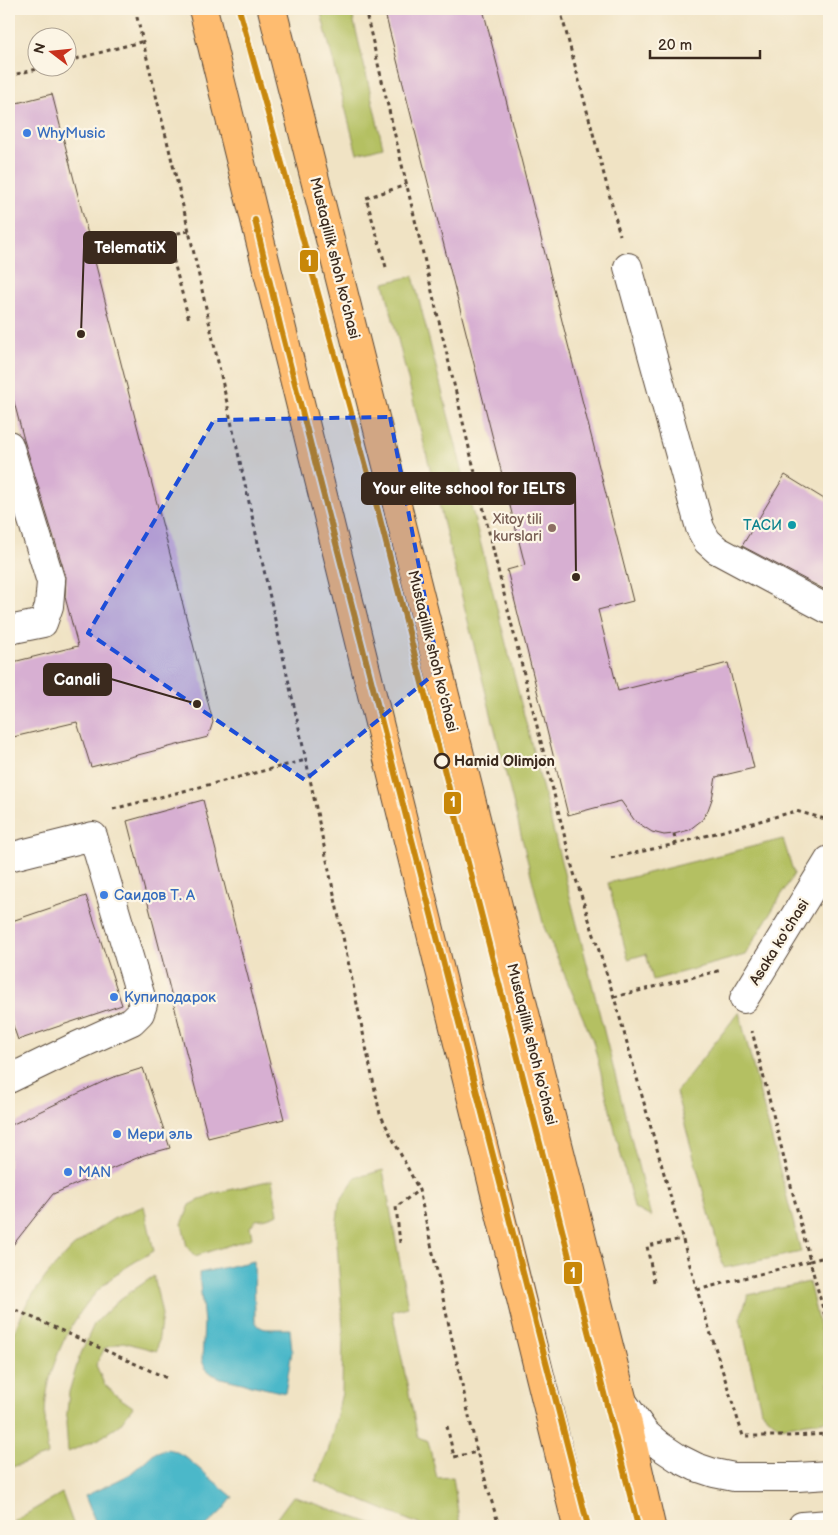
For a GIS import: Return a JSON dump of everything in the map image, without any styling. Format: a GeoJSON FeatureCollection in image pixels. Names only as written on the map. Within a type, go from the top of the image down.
{"type":"FeatureCollection","features":[{"type":"Feature","properties":{"kind":"main road"},"geometry":{"type":"LineString","coordinates":[[203,9],[577,1526]]}},
{"type":"Feature","properties":{"kind":"main road","name":"Mustaqillik shoh ko'chasi"},"geometry":{"type":"LineString","coordinates":[[272,9],[622,1402],[651,1526]]}},
{"type":"Feature","properties":{"kind":"street"},"geometry":{"type":"LineString","coordinates":[[628,267],[700,528],[707,541],[717,550],[829,610]]}},
{"type":"Feature","properties":{"kind":"street"},"geometry":{"type":"LineString","coordinates":[[9,445],[51,582],[49,606],[43,623],[9,630]]}},
{"type":"Feature","properties":{"kind":"street"},"geometry":{"type":"LineString","coordinates":[[9,856],[93,836],[143,1004],[140,1013],[132,1022],[9,1079]]}},
{"type":"Feature","properties":{"kind":"street","name":"Asaka ko'chasi"},"geometry":{"type":"LineString","coordinates":[[744,999],[825,879]]}},
{"type":"Feature","properties":{"kind":"street"},"geometry":{"type":"LineString","coordinates":[[622,1402],[645,1433],[678,1458],[696,1467],[734,1477],[798,1478],[829,1475]]}},
{"type":"Feature","properties":{"kind":"street"},"geometry":{"type":"LineString","coordinates":[[802,1526],[829,1524]]}},
{"type":"Feature","properties":{"kind":"path"},"geometry":{"type":"LineString","coordinates":[[135,9],[189,231],[306,760],[380,1114],[420,1190],[476,1452],[498,1526]]}},
{"type":"Feature","properties":{"kind":"path"},"geometry":{"type":"LineString","coordinates":[[365,9],[499,574],[571,860],[614,997],[697,1290],[743,1436],[829,1434]]}},
{"type":"Feature","properties":{"kind":"path"},"geometry":{"type":"LineString","coordinates":[[560,9],[628,267]]}},
{"type":"Feature","properties":{"kind":"path"},"geometry":{"type":"LineString","coordinates":[[78,58],[144,41]]}},
{"type":"Feature","properties":{"kind":"path"},"geometry":{"type":"LineString","coordinates":[[9,76],[28,71]]}},
{"type":"Feature","properties":{"kind":"path"},"geometry":{"type":"LineString","coordinates":[[386,267],[366,198],[406,185]]}},
{"type":"Feature","properties":{"kind":"path"},"geometry":{"type":"LineString","coordinates":[[189,231],[167,236],[189,320]]}},
{"type":"Feature","properties":{"kind":"path"},"geometry":{"type":"LineString","coordinates":[[93,836],[111,809],[306,760]]}},
{"type":"Feature","properties":{"kind":"path"},"geometry":{"type":"LineString","coordinates":[[611,858],[676,844],[796,811],[829,820]]}},
{"type":"Feature","properties":{"kind":"path"},"geometry":{"type":"LineString","coordinates":[[674,834],[676,844]]}},
{"type":"Feature","properties":{"kind":"path"},"geometry":{"type":"LineString","coordinates":[[614,997],[733,967],[744,999],[829,1330]]}},
{"type":"Feature","properties":{"kind":"path"},"geometry":{"type":"LineString","coordinates":[[400,1242],[396,1207],[420,1190]]}},
{"type":"Feature","properties":{"kind":"path"},"geometry":{"type":"LineString","coordinates":[[654,1282],[648,1246],[682,1239]]}},
{"type":"Feature","properties":{"kind":"path"},"geometry":{"type":"LineString","coordinates":[[697,1290],[829,1256]]}},
{"type":"Feature","properties":{"kind":"path"},"geometry":{"type":"LineString","coordinates":[[9,1307],[169,1379]]}},
{"type":"Feature","properties":{"kind":"path"},"geometry":{"type":"LineString","coordinates":[[447,1426],[454,1457],[476,1452]]}},
{"type":"Feature","properties":{"kind":"highlighted area"},"geometry":{"type":"Polygon","coordinates":[[[390,417],[439,670],[305,780],[88,633],[214,420],[390,417]]]}},
{"type":"Feature","properties":{"kind":"green space"},"geometry":{"type":"Polygon","coordinates":[[[320,9],[351,9],[383,147],[357,154],[320,9]]]}},
{"type":"Feature","properties":{"kind":"green space"},"geometry":{"type":"Polygon","coordinates":[[[413,276],[651,1217],[634,1208],[593,1041],[544,927],[384,283],[413,276]]]}},
{"type":"Feature","properties":{"kind":"green space"},"geometry":{"type":"Polygon","coordinates":[[[783,839],[794,874],[745,955],[653,980],[646,954],[628,959],[608,883],[783,839]]]}},
{"type":"Feature","properties":{"kind":"green space"},"geometry":{"type":"Polygon","coordinates":[[[739,1012],[801,1252],[724,1268],[676,1092],[739,1012]]]}},
{"type":"Feature","properties":{"kind":"green space"},"geometry":{"type":"Polygon","coordinates":[[[383,1170],[408,1307],[392,1311],[418,1437],[428,1441],[437,1478],[453,1477],[460,1526],[423,1526],[315,1481],[328,1452],[342,1393],[343,1329],[336,1229],[339,1203],[355,1178],[383,1170]]]}},
{"type":"Feature","properties":{"kind":"green space"},"geometry":{"type":"Polygon","coordinates":[[[272,1180],[278,1214],[256,1220],[250,1227],[252,1238],[195,1256],[187,1247],[182,1224],[190,1205],[212,1194],[272,1180]]]}},
{"type":"Feature","properties":{"kind":"green space"},"geometry":{"type":"Polygon","coordinates":[[[144,1206],[154,1251],[109,1280],[86,1304],[67,1334],[49,1382],[45,1413],[48,1455],[9,1468],[9,1343],[27,1303],[47,1275],[72,1248],[113,1219],[144,1206]]]}},
{"type":"Feature","properties":{"kind":"green space"},"geometry":{"type":"Polygon","coordinates":[[[154,1276],[162,1315],[157,1351],[123,1342],[105,1348],[96,1365],[104,1384],[133,1407],[120,1424],[99,1439],[68,1452],[66,1423],[69,1392],[79,1358],[94,1324],[120,1299],[154,1276]]]}},
{"type":"Feature","properties":{"kind":"green space"},"geometry":{"type":"Polygon","coordinates":[[[809,1282],[829,1369],[829,1420],[779,1427],[761,1410],[740,1319],[748,1295],[809,1282]]]}},
{"type":"Feature","properties":{"kind":"green space"},"geometry":{"type":"Polygon","coordinates":[[[62,1493],[74,1526],[13,1526],[16,1520],[62,1493]]]}},
{"type":"Feature","properties":{"kind":"green space"},"geometry":{"type":"Polygon","coordinates":[[[293,1496],[379,1526],[271,1526],[293,1496]]]}},
{"type":"Feature","properties":{"kind":"water"},"geometry":{"type":"Polygon","coordinates":[[[254,1261],[256,1322],[260,1327],[266,1329],[290,1329],[292,1351],[285,1393],[221,1378],[205,1368],[202,1360],[204,1323],[199,1273],[254,1261]]]}},
{"type":"Feature","properties":{"kind":"water"},"geometry":{"type":"Polygon","coordinates":[[[167,1449],[184,1456],[233,1497],[223,1510],[206,1526],[167,1526],[161,1524],[154,1526],[97,1526],[85,1496],[129,1475],[154,1453],[167,1449]]]}},
{"type":"Feature","properties":{"kind":"building"},"geometry":{"type":"Polygon","coordinates":[[[384,9],[483,9],[633,601],[598,610],[618,691],[728,663],[754,768],[716,777],[708,810],[702,820],[689,830],[664,835],[652,832],[635,821],[621,801],[568,815],[507,570],[525,565],[384,9]]]}},
{"type":"Feature","properties":{"kind":"building"},"geometry":{"type":"Polygon","coordinates":[[[52,94],[213,722],[208,737],[91,767],[77,722],[9,738],[9,663],[78,646],[65,597],[66,577],[24,440],[9,383],[9,105],[52,94]]]}},
{"type":"Feature","properties":{"kind":"building","name":"ТАСИ"},"geometry":{"type":"Polygon","coordinates":[[[785,475],[829,502],[829,592],[742,546],[785,475]]]}},
{"type":"Feature","properties":{"kind":"building"},"geometry":{"type":"Polygon","coordinates":[[[203,800],[284,1119],[208,1138],[127,821],[203,800]]]}},
{"type":"Feature","properties":{"kind":"building"},"geometry":{"type":"Polygon","coordinates":[[[86,896],[122,1005],[18,1040],[9,1014],[9,922],[86,896]]]}},
{"type":"Feature","properties":{"kind":"building"},"geometry":{"type":"Polygon","coordinates":[[[143,1068],[170,1148],[144,1155],[53,1194],[9,1250],[9,1126],[111,1078],[143,1068]]]}},
{"type":"Feature","properties":{"kind":"transit line","name":"1"},"geometry":{"type":"LineString","coordinates":[[239,9],[372,488],[638,1526]]}},
{"type":"Feature","properties":{"kind":"transit line","name":"1"},"geometry":{"type":"LineString","coordinates":[[255,220],[281,329],[588,1526]]}},
{"type":"Feature","properties":{"kind":"place","name":"WhyMusic"},"geometry":{"type":"Point","coordinates":[27,133]}},
{"type":"Feature","properties":{"kind":"place","name":"TelematiX"},"geometry":{"type":"Point","coordinates":[81,334]}},
{"type":"Feature","properties":{"kind":"place","name":"ТАСИ"},"geometry":{"type":"Point","coordinates":[792,525]}},
{"type":"Feature","properties":{"kind":"place","name":"Xitoy tili kurslari"},"geometry":{"type":"Point","coordinates":[552,528]}},
{"type":"Feature","properties":{"kind":"place","name":"Your elite school for IELTS"},"geometry":{"type":"Point","coordinates":[576,577]}},
{"type":"Feature","properties":{"kind":"place","name":"Canali"},"geometry":{"type":"Point","coordinates":[197,704]}},
{"type":"Feature","properties":{"kind":"place","name":"Hamid Olimjon"},"geometry":{"type":"Point","coordinates":[442,761]}},
{"type":"Feature","properties":{"kind":"place","name":"Саидов Т. А"},"geometry":{"type":"Point","coordinates":[104,895]}},
{"type":"Feature","properties":{"kind":"place","name":"Купиподарок"},"geometry":{"type":"Point","coordinates":[114,997]}},
{"type":"Feature","properties":{"kind":"place","name":"Мери эль"},"geometry":{"type":"Point","coordinates":[117,1134]}},
{"type":"Feature","properties":{"kind":"place","name":"MAN"},"geometry":{"type":"Point","coordinates":[68,1172]}}]}
